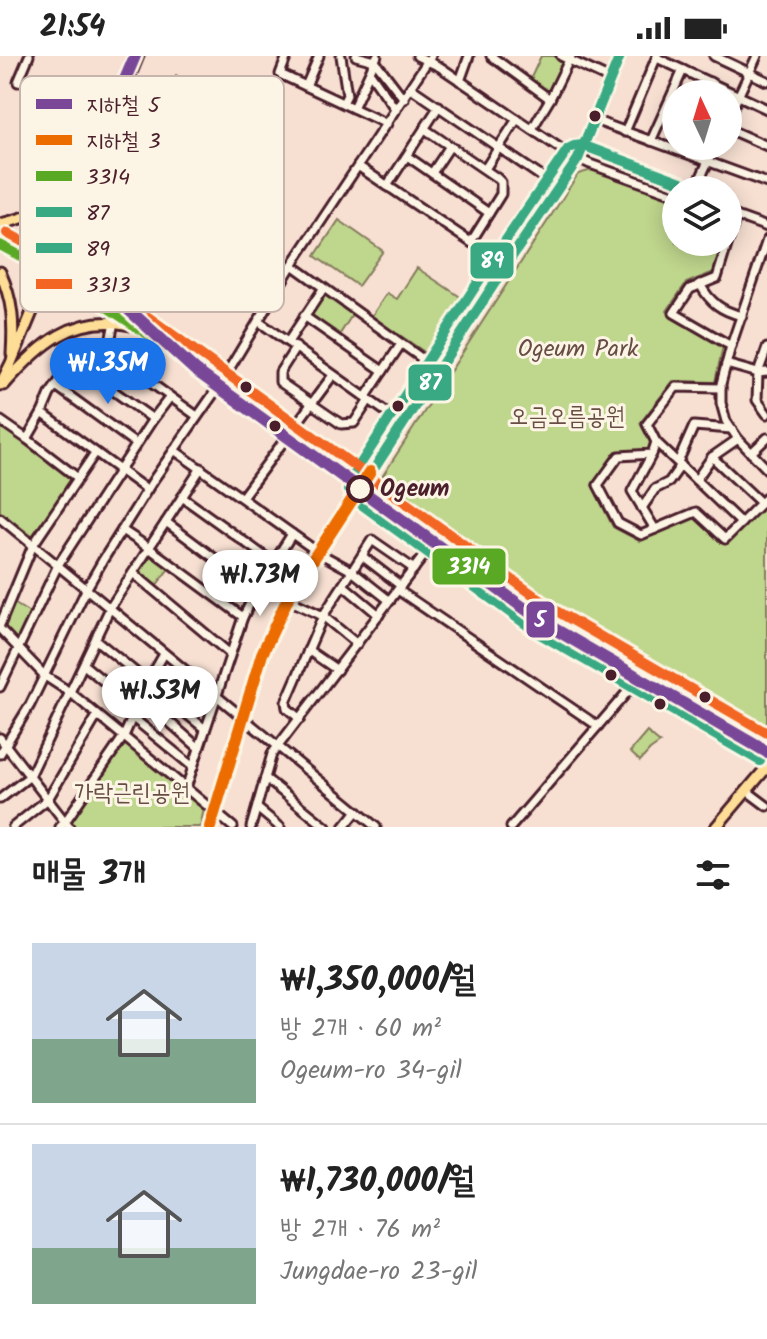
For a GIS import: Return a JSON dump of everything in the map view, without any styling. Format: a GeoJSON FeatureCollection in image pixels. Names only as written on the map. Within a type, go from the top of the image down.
{"type":"FeatureCollection","features":[{"type":"Feature","properties":{"kind":"main road"},"geometry":{"type":"LineString","coordinates":[[130,76],[138,56]]}},
{"type":"Feature","properties":{"kind":"main road"},"geometry":{"type":"LineString","coordinates":[[212,827],[264,654],[289,600],[578,159],[620,56]]}},
{"type":"Feature","properties":{"kind":"main road"},"geometry":{"type":"LineString","coordinates":[[0,224],[20,220]]}},
{"type":"Feature","properties":{"kind":"main road"},"geometry":{"type":"LineString","coordinates":[[0,245],[20,255]]}},
{"type":"Feature","properties":{"kind":"main road"},"geometry":{"type":"LineString","coordinates":[[0,272],[13,311],[11,363]]}},
{"type":"Feature","properties":{"kind":"main road"},"geometry":{"type":"LineString","coordinates":[[0,388],[32,312]]}},
{"type":"Feature","properties":{"kind":"main road"},"geometry":{"type":"LineString","coordinates":[[115,312],[545,621],[767,749]]}},
{"type":"Feature","properties":{"kind":"main road"},"geometry":{"type":"LineString","coordinates":[[129,312],[138,327]]}},
{"type":"Feature","properties":{"kind":"main road"},"geometry":{"type":"LineString","coordinates":[[0,388],[41,347],[61,333],[96,322],[138,327]]}},
{"type":"Feature","properties":{"kind":"main road"},"geometry":{"type":"LineString","coordinates":[[716,827],[767,767]]}},
{"type":"Feature","properties":{"kind":"street"},"geometry":{"type":"LineString","coordinates":[[15,56],[28,58]]}},
{"type":"Feature","properties":{"kind":"street"},"geometry":{"type":"LineString","coordinates":[[287,56],[280,74],[387,124]]}},
{"type":"Feature","properties":{"kind":"street"},"geometry":{"type":"LineString","coordinates":[[306,86],[319,56]]}},
{"type":"Feature","properties":{"kind":"street"},"geometry":{"type":"LineString","coordinates":[[341,56],[347,95],[343,103]]}},
{"type":"Feature","properties":{"kind":"street"},"geometry":{"type":"LineString","coordinates":[[356,56],[376,59],[404,99]]}},
{"type":"Feature","properties":{"kind":"street"},"geometry":{"type":"LineString","coordinates":[[417,56],[430,59],[578,159],[662,190]]}},
{"type":"Feature","properties":{"kind":"street"},"geometry":{"type":"LineString","coordinates":[[460,81],[469,56]]}},
{"type":"Feature","properties":{"kind":"street"},"geometry":{"type":"LineString","coordinates":[[491,56],[550,99]]}},
{"type":"Feature","properties":{"kind":"street"},"geometry":{"type":"LineString","coordinates":[[714,56],[767,81]]}},
{"type":"Feature","properties":{"kind":"street"},"geometry":{"type":"LineString","coordinates":[[742,87],[757,56]]}},
{"type":"Feature","properties":{"kind":"street"},"geometry":{"type":"LineString","coordinates":[[532,129],[550,99],[567,57],[610,79]]}},
{"type":"Feature","properties":{"kind":"street"},"geometry":{"type":"LineString","coordinates":[[625,132],[657,57],[706,80]]}},
{"type":"Feature","properties":{"kind":"street"},"geometry":{"type":"LineString","coordinates":[[353,108],[376,59]]}},
{"type":"Feature","properties":{"kind":"street"},"geometry":{"type":"LineString","coordinates":[[284,278],[430,59]]}},
{"type":"Feature","properties":{"kind":"street"},"geometry":{"type":"LineString","coordinates":[[651,141],[683,70]]}},
{"type":"Feature","properties":{"kind":"street"},"geometry":{"type":"LineString","coordinates":[[370,73],[396,110]]}},
{"type":"Feature","properties":{"kind":"street"},"geometry":{"type":"LineString","coordinates":[[18,82],[20,77]]}},
{"type":"Feature","properties":{"kind":"street"},"geometry":{"type":"LineString","coordinates":[[411,88],[558,188]]}},
{"type":"Feature","properties":{"kind":"street"},"geometry":{"type":"LineString","coordinates":[[742,97],[767,109]]}},
{"type":"Feature","properties":{"kind":"street"},"geometry":{"type":"LineString","coordinates":[[387,186],[439,106]]}},
{"type":"Feature","properties":{"kind":"street"},"geometry":{"type":"LineString","coordinates":[[485,169],[517,119]]}},
{"type":"Feature","properties":{"kind":"street"},"geometry":{"type":"LineString","coordinates":[[594,120],[662,144]]}},
{"type":"Feature","properties":{"kind":"street"},"geometry":{"type":"LineString","coordinates":[[425,129],[497,178],[502,187],[501,194],[471,242]]}},
{"type":"Feature","properties":{"kind":"street"},"geometry":{"type":"LineString","coordinates":[[742,135],[767,146]]}},
{"type":"Feature","properties":{"kind":"street"},"geometry":{"type":"LineString","coordinates":[[432,173],[450,146]]}},
{"type":"Feature","properties":{"kind":"street"},"geometry":{"type":"LineString","coordinates":[[407,156],[489,213]]}},
{"type":"Feature","properties":{"kind":"street"},"geometry":{"type":"LineString","coordinates":[[704,160],[767,183]]}},
{"type":"Feature","properties":{"kind":"street"},"geometry":{"type":"LineString","coordinates":[[702,176],[708,162]]}},
{"type":"Feature","properties":{"kind":"street"},"geometry":{"type":"LineString","coordinates":[[358,166],[506,266]]}},
{"type":"Feature","properties":{"kind":"street"},"geometry":{"type":"LineString","coordinates":[[742,218],[767,227]]}},
{"type":"Feature","properties":{"kind":"street"},"geometry":{"type":"LineString","coordinates":[[767,240],[764,263],[731,346],[721,388],[726,421],[738,439],[767,469]]}},
{"type":"Feature","properties":{"kind":"street"},"geometry":{"type":"LineString","coordinates":[[722,256],[717,278],[690,289],[674,313],[731,346]]}},
{"type":"Feature","properties":{"kind":"street"},"geometry":{"type":"LineString","coordinates":[[292,265],[438,370]]}},
{"type":"Feature","properties":{"kind":"street"},"geometry":{"type":"LineString","coordinates":[[700,284],[711,301],[742,316]]}},
{"type":"Feature","properties":{"kind":"street"},"geometry":{"type":"LineString","coordinates":[[288,342],[323,289]]}},
{"type":"Feature","properties":{"kind":"street"},"geometry":{"type":"LineString","coordinates":[[0,754],[45,676],[87,588],[263,312]]}},
{"type":"Feature","properties":{"kind":"street"},"geometry":{"type":"LineString","coordinates":[[304,316],[383,371]]}},
{"type":"Feature","properties":{"kind":"street"},"geometry":{"type":"LineString","coordinates":[[258,321],[403,424]]}},
{"type":"Feature","properties":{"kind":"street"},"geometry":{"type":"LineString","coordinates":[[108,352],[114,322]]}},
{"type":"Feature","properties":{"kind":"street"},"geometry":{"type":"LineString","coordinates":[[296,347],[280,372],[280,382],[341,424],[349,424],[354,423],[401,344]]}},
{"type":"Feature","properties":{"kind":"street"},"geometry":{"type":"LineString","coordinates":[[767,348],[757,400],[767,414]]}},
{"type":"Feature","properties":{"kind":"street"},"geometry":{"type":"LineString","coordinates":[[108,352],[197,416]]}},
{"type":"Feature","properties":{"kind":"street"},"geometry":{"type":"LineString","coordinates":[[27,439],[62,377],[108,352]]}},
{"type":"Feature","properties":{"kind":"street"},"geometry":{"type":"LineString","coordinates":[[726,364],[763,372]]}},
{"type":"Feature","properties":{"kind":"street"},"geometry":{"type":"LineString","coordinates":[[80,367],[153,419]]}},
{"type":"Feature","properties":{"kind":"street"},"geometry":{"type":"LineString","coordinates":[[242,497],[333,375]]}},
{"type":"Feature","properties":{"kind":"street"},"geometry":{"type":"LineString","coordinates":[[56,386],[136,444]]}},
{"type":"Feature","properties":{"kind":"street"},"geometry":{"type":"LineString","coordinates":[[721,388],[676,387],[647,424],[656,442],[741,523]]}},
{"type":"Feature","properties":{"kind":"street"},"geometry":{"type":"LineString","coordinates":[[0,687],[58,565],[170,397]]}},
{"type":"Feature","properties":{"kind":"street"},"geometry":{"type":"LineString","coordinates":[[757,400],[767,400]]}},
{"type":"Feature","properties":{"kind":"street"},"geometry":{"type":"LineString","coordinates":[[42,413],[147,490]]}},
{"type":"Feature","properties":{"kind":"street"},"geometry":{"type":"LineString","coordinates":[[1,421],[78,478]]}},
{"type":"Feature","properties":{"kind":"street"},"geometry":{"type":"LineString","coordinates":[[642,508],[655,489],[669,482],[694,426],[731,429]]}},
{"type":"Feature","properties":{"kind":"street"},"geometry":{"type":"LineString","coordinates":[[751,453],[767,438]]}},
{"type":"Feature","properties":{"kind":"street"},"geometry":{"type":"LineString","coordinates":[[696,480],[712,457],[738,439]]}},
{"type":"Feature","properties":{"kind":"street"},"geometry":{"type":"LineString","coordinates":[[655,529],[632,491],[656,442]]}},
{"type":"Feature","properties":{"kind":"street"},"geometry":{"type":"LineString","coordinates":[[174,450],[319,553],[352,571],[390,601]]}},
{"type":"Feature","properties":{"kind":"street"},"geometry":{"type":"LineString","coordinates":[[95,453],[33,545],[0,627],[45,676],[71,693],[233,827]]}},
{"type":"Feature","properties":{"kind":"street"},"geometry":{"type":"LineString","coordinates":[[652,454],[619,456],[598,485],[618,523],[641,535],[696,512],[725,539],[764,500],[712,457]]}},
{"type":"Feature","properties":{"kind":"street"},"geometry":{"type":"LineString","coordinates":[[0,799],[30,776],[110,608],[201,468]]}},
{"type":"Feature","properties":{"kind":"street"},"geometry":{"type":"LineString","coordinates":[[182,497],[274,563]]}},
{"type":"Feature","properties":{"kind":"street"},"geometry":{"type":"LineString","coordinates":[[0,518],[376,827]]}},
{"type":"Feature","properties":{"kind":"street"},"geometry":{"type":"LineString","coordinates":[[166,522],[257,590]]}},
{"type":"Feature","properties":{"kind":"street"},"geometry":{"type":"LineString","coordinates":[[122,530],[243,617]]}},
{"type":"Feature","properties":{"kind":"street"},"geometry":{"type":"LineString","coordinates":[[186,788],[243,617],[292,534]]}},
{"type":"Feature","properties":{"kind":"street"},"geometry":{"type":"LineString","coordinates":[[300,719],[287,708],[286,702],[323,616],[372,540],[414,569]]}},
{"type":"Feature","properties":{"kind":"street"},"geometry":{"type":"LineString","coordinates":[[251,827],[272,754],[435,541]]}},
{"type":"Feature","properties":{"kind":"street"},"geometry":{"type":"LineString","coordinates":[[362,556],[400,588],[598,726]]}},
{"type":"Feature","properties":{"kind":"street"},"geometry":{"type":"LineString","coordinates":[[133,573],[230,654]]}},
{"type":"Feature","properties":{"kind":"street"},"geometry":{"type":"LineString","coordinates":[[343,585],[379,615]]}},
{"type":"Feature","properties":{"kind":"street"},"geometry":{"type":"LineString","coordinates":[[289,600],[323,616],[357,644]]}},
{"type":"Feature","properties":{"kind":"street"},"geometry":{"type":"LineString","coordinates":[[96,640],[205,729]]}},
{"type":"Feature","properties":{"kind":"street"},"geometry":{"type":"LineString","coordinates":[[308,650],[337,670]]}},
{"type":"Feature","properties":{"kind":"street"},"geometry":{"type":"LineString","coordinates":[[0,738],[65,825],[124,736],[164,654]]}},
{"type":"Feature","properties":{"kind":"street"},"geometry":{"type":"LineString","coordinates":[[84,665],[136,708]]}},
{"type":"Feature","properties":{"kind":"street"},"geometry":{"type":"LineString","coordinates":[[511,827],[641,676]]}},
{"type":"Feature","properties":{"kind":"street"},"geometry":{"type":"LineString","coordinates":[[141,697],[199,748]]}},
{"type":"Feature","properties":{"kind":"street"},"geometry":{"type":"LineString","coordinates":[[13,827],[48,799],[97,716]]}},
{"type":"Feature","properties":{"kind":"street"},"geometry":{"type":"LineString","coordinates":[[132,717],[193,767]]}},
{"type":"Feature","properties":{"kind":"street"},"geometry":{"type":"LineString","coordinates":[[265,778],[326,827]]}},
{"type":"Feature","properties":{"kind":"street"},"geometry":{"type":"LineString","coordinates":[[747,791],[767,806]]}},
{"type":"Feature","properties":{"kind":"street"},"geometry":{"type":"LineString","coordinates":[[257,808],[280,827]]}},
{"type":"Feature","properties":{"kind":"street"},"geometry":{"type":"LineString","coordinates":[[344,827],[357,811]]}},
{"type":"Feature","properties":{"kind":"green space"},"geometry":{"type":"Polygon","coordinates":[[[541,56],[559,56],[567,60],[551,93],[529,82],[541,56]]]}},
{"type":"Feature","properties":{"kind":"green space","name":"Ogeum Park"},"geometry":{"type":"Polygon","coordinates":[[[592,170],[662,194],[662,256],[719,256],[714,272],[686,283],[667,311],[723,346],[715,382],[673,381],[640,423],[650,442],[649,448],[615,454],[592,485],[613,527],[639,541],[695,517],[725,543],[767,502],[767,729],[545,607],[380,480],[578,174],[592,170]]]}},
{"type":"Feature","properties":{"kind":"green space"},"geometry":{"type":"Polygon","coordinates":[[[339,220],[383,251],[358,286],[315,256],[339,220]]]}},
{"type":"Feature","properties":{"kind":"green space"},"geometry":{"type":"Polygon","coordinates":[[[417,268],[465,300],[429,355],[371,317],[387,293],[397,299],[417,268]]]}},
{"type":"Feature","properties":{"kind":"green space"},"geometry":{"type":"Polygon","coordinates":[[[324,291],[354,312],[338,337],[306,316],[324,291]]]}},
{"type":"Feature","properties":{"kind":"green space"},"geometry":{"type":"Polygon","coordinates":[[[0,423],[75,480],[32,536],[0,512],[0,423]]]}},
{"type":"Feature","properties":{"kind":"green space"},"geometry":{"type":"Polygon","coordinates":[[[150,551],[170,567],[156,586],[137,570],[150,551]]]}},
{"type":"Feature","properties":{"kind":"green space"},"geometry":{"type":"Polygon","coordinates":[[[12,602],[33,615],[18,645],[1,627],[12,602]]]}},
{"type":"Feature","properties":{"kind":"green space"},"geometry":{"type":"Polygon","coordinates":[[[647,732],[660,743],[640,761],[630,752],[647,732]]]}},
{"type":"Feature","properties":{"kind":"green space","name":"가락근린공원"},"geometry":{"type":"Polygon","coordinates":[[[125,740],[204,809],[200,827],[75,827],[69,820],[125,740]]]}},
{"type":"Feature","properties":{"kind":"metro line","name":"5"},"geometry":{"type":"LineString","coordinates":[[126,76],[135,56]]}},
{"type":"Feature","properties":{"kind":"metro line","name":"5"},"geometry":{"type":"LineString","coordinates":[[131,312],[195,370],[546,624],[767,752]]}},
{"type":"Feature","properties":{"kind":"metro line","name":"3"},"geometry":{"type":"LineString","coordinates":[[210,827],[262,654],[288,598],[370,472]]}},
{"type":"Feature","properties":{"kind":"transit line","name":"87"},"geometry":{"type":"LineString","coordinates":[[212,827],[264,654],[289,600],[578,159],[620,56]]}},
{"type":"Feature","properties":{"kind":"transit line","name":"89"},"geometry":{"type":"LineString","coordinates":[[665,176],[582,145],[568,149],[350,480],[348,490],[354,499],[538,633],[760,761]]}},
{"type":"Feature","properties":{"kind":"transit line","name":"3313"},"geometry":{"type":"LineString","coordinates":[[7,233],[20,240]]}},
{"type":"Feature","properties":{"kind":"transit line","name":"3314"},"geometry":{"type":"LineString","coordinates":[[0,245],[20,256]]}},
{"type":"Feature","properties":{"kind":"transit line","name":"3314"},"geometry":{"type":"LineString","coordinates":[[114,312],[545,621],[767,749]]}},
{"type":"Feature","properties":{"kind":"transit line","name":"3313"},"geometry":{"type":"LineString","coordinates":[[140,312],[553,609],[767,733]]}},
{"type":"Feature","properties":{"kind":"place","name":"Ogeum"},"geometry":{"type":"Point","coordinates":[360,489]}},
{"type":"Feature","properties":{"kind":"park label","name":"오금오름공원"},"geometry":{"type":"Point","coordinates":[567,417]}}]}
